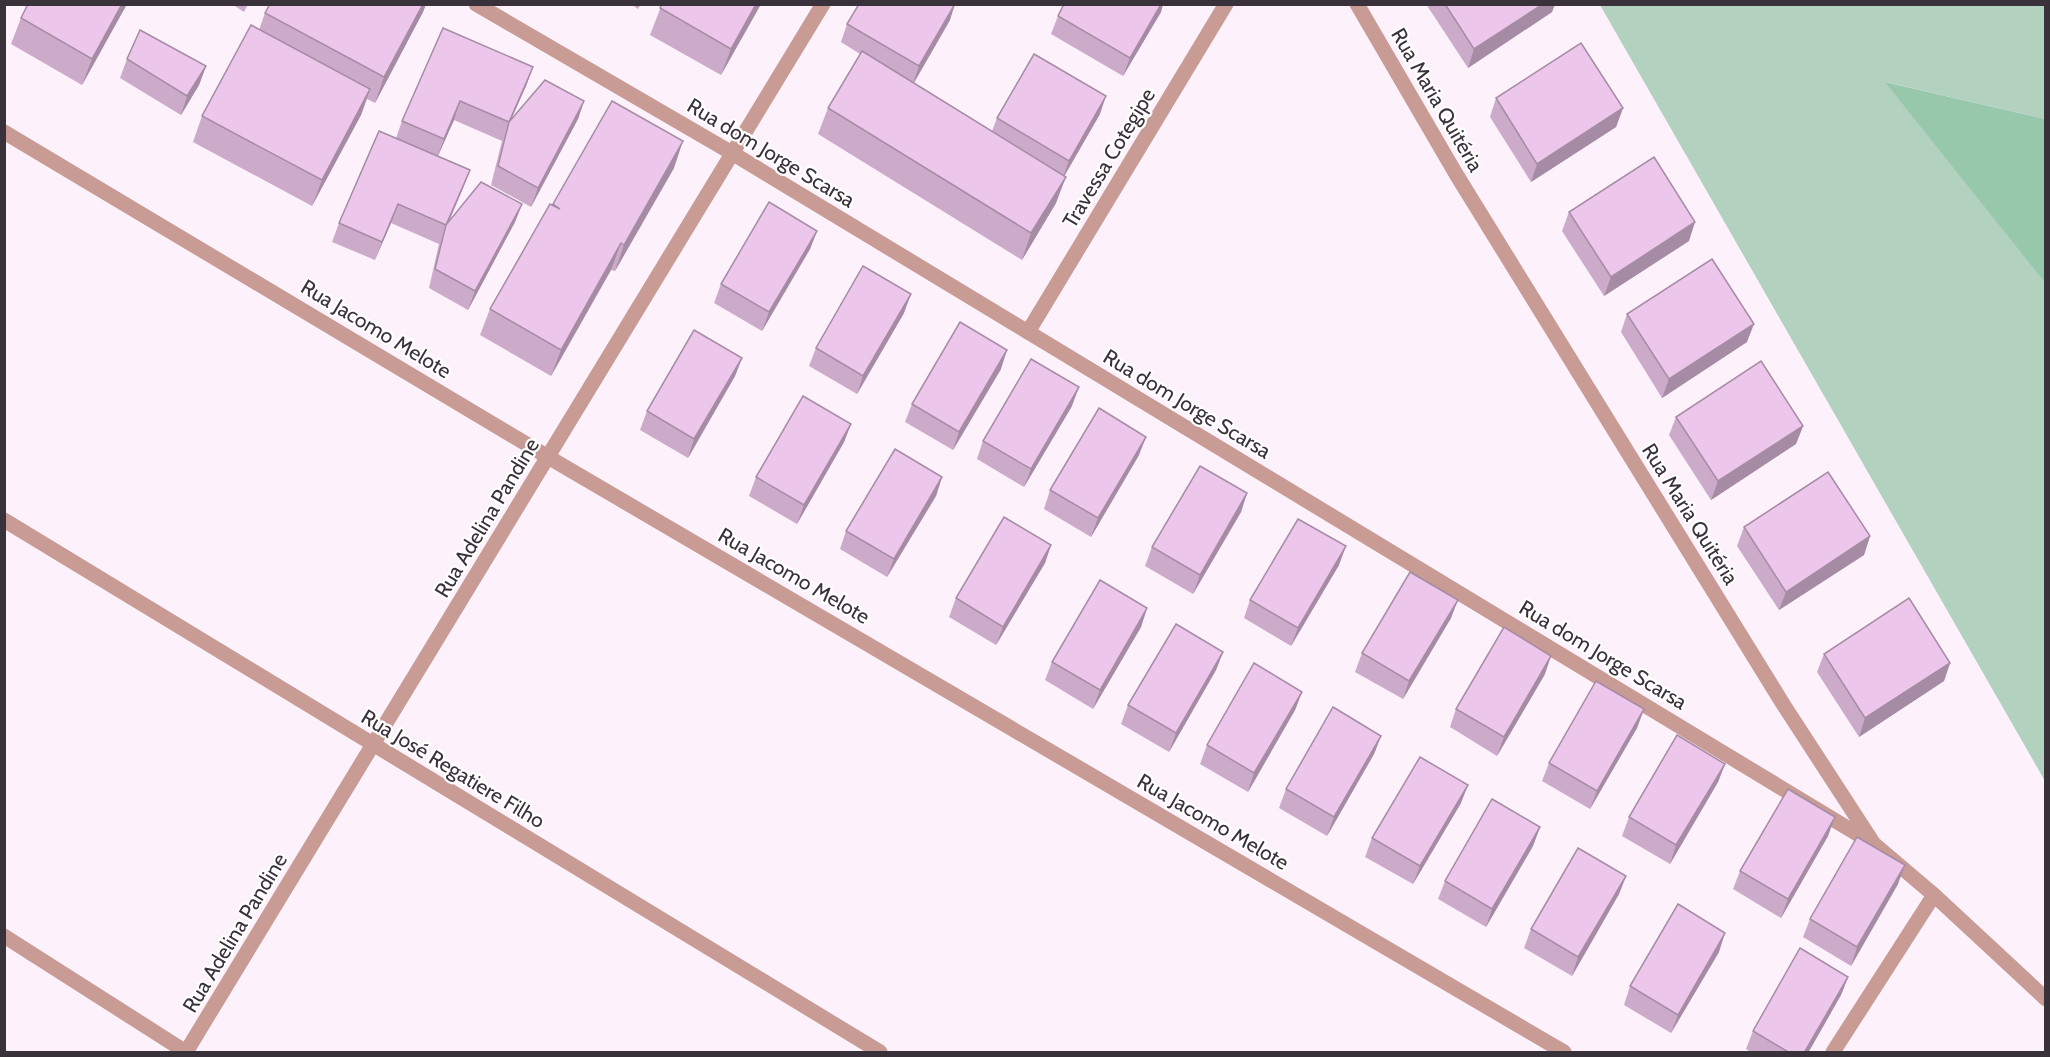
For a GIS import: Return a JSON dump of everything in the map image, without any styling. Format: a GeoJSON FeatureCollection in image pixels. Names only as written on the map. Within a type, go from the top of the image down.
{"type":"FeatureCollection","features":[{"type":"Feature","properties":{"kind":"street","name":"Rua dom Jorge Scarsa"},"geometry":{"type":"LineString","coordinates":[[476,4],[732,153],[1874,844]]}},
{"type":"Feature","properties":{"kind":"street","name":"Rua Adelina Pandine"},"geometry":{"type":"LineString","coordinates":[[186,1053],[823,4]]}},
{"type":"Feature","properties":{"kind":"street","name":"Travessa Cotegipe"},"geometry":{"type":"LineString","coordinates":[[1028,332],[1226,4]]}},
{"type":"Feature","properties":{"kind":"street","name":"Rua Maria Quitéria"},"geometry":{"type":"LineString","coordinates":[[1357,4],[1512,266],[1783,704],[1874,844],[1934,895],[2046,999]]}},
{"type":"Feature","properties":{"kind":"street","name":"Rua Jacomo Melote"},"geometry":{"type":"LineString","coordinates":[[4,132],[548,457],[1564,1053]]}},
{"type":"Feature","properties":{"kind":"street","name":"Rua José Regatiere Filho"},"geometry":{"type":"LineString","coordinates":[[4,520],[880,1053]]}},
{"type":"Feature","properties":{"kind":"street"},"geometry":{"type":"LineString","coordinates":[[1833,1053],[1934,895]]}},
{"type":"Feature","properties":{"kind":"street"},"geometry":{"type":"LineString","coordinates":[[4,936],[186,1053]]}},
{"type":"Feature","properties":{"kind":"green space"},"geometry":{"type":"Polygon","coordinates":[[[1600,5],[2045,5],[2045,119],[1886,82],[2045,283],[2045,781],[1600,5]]]}},
{"type":"Feature","properties":{"kind":"green space"},"geometry":{"type":"Polygon","coordinates":[[[1885,82],[2045,119],[2045,283],[1885,82]]]}},
{"type":"Feature","properties":{"kind":"building"},"geometry":{"type":"Polygon","coordinates":[[[28,4],[122,4],[92,59],[21,18],[28,4]]]}},
{"type":"Feature","properties":{"kind":"building"},"geometry":{"type":"Polygon","coordinates":[[[270,4],[423,4],[384,77],[265,13],[270,4]]]}},
{"type":"Feature","properties":{"kind":"building"},"geometry":{"type":"Polygon","coordinates":[[[662,4],[756,4],[731,49],[660,8],[662,4]]]}},
{"type":"Feature","properties":{"kind":"building"},"geometry":{"type":"Polygon","coordinates":[[[859,4],[955,4],[919,66],[847,24],[859,4]]]}},
{"type":"Feature","properties":{"kind":"building"},"geometry":{"type":"Polygon","coordinates":[[[1064,4],[1161,4],[1130,58],[1058,16],[1064,4]]]}},
{"type":"Feature","properties":{"kind":"building"},"geometry":{"type":"Polygon","coordinates":[[[1445,4],[1543,4],[1474,49],[1445,4]]]}},
{"type":"Feature","properties":{"kind":"building"},"geometry":{"type":"Polygon","coordinates":[[[251,25],[370,89],[322,180],[202,116],[251,25]]]}},
{"type":"Feature","properties":{"kind":"building"},"geometry":{"type":"Polygon","coordinates":[[[443,28],[533,67],[509,122],[460,101],[444,139],[402,121],[443,28]]]}},
{"type":"Feature","properties":{"kind":"building"},"geometry":{"type":"Polygon","coordinates":[[[140,30],[206,66],[187,96],[127,59],[140,30]]]}},
{"type":"Feature","properties":{"kind":"building"},"geometry":{"type":"Polygon","coordinates":[[[1581,43],[1623,108],[1537,164],[1496,98],[1581,43]]]}},
{"type":"Feature","properties":{"kind":"building"},"geometry":{"type":"Polygon","coordinates":[[[862,51],[1066,177],[1031,233],[828,108],[862,51]]]}},
{"type":"Feature","properties":{"kind":"building"},"geometry":{"type":"Polygon","coordinates":[[[1034,54],[1106,96],[1069,161],[997,118],[1034,54]]]}},
{"type":"Feature","properties":{"kind":"building"},"geometry":{"type":"Polygon","coordinates":[[[545,80],[584,101],[538,188],[498,166],[509,122],[545,80]]]}},
{"type":"Feature","properties":{"kind":"building"},"geometry":{"type":"Polygon","coordinates":[[[612,101],[683,141],[624,245],[621,243],[561,350],[490,309],[550,204],[560,209],[553,204],[612,101]]]}},
{"type":"Feature","properties":{"kind":"building"},"geometry":{"type":"Polygon","coordinates":[[[379,131],[470,170],[446,225],[398,204],[382,242],[339,223],[379,131]]]}},
{"type":"Feature","properties":{"kind":"building"},"geometry":{"type":"Polygon","coordinates":[[[1654,157],[1695,222],[1611,277],[1569,212],[1654,157]]]}},
{"type":"Feature","properties":{"kind":"building"},"geometry":{"type":"Polygon","coordinates":[[[481,182],[522,204],[475,291],[435,269],[446,225],[481,182]]]}},
{"type":"Feature","properties":{"kind":"building"},"geometry":{"type":"Polygon","coordinates":[[[769,202],[817,231],[769,312],[721,284],[769,202]]]}},
{"type":"Feature","properties":{"kind":"building"},"geometry":{"type":"Polygon","coordinates":[[[1712,259],[1754,324],[1669,379],[1627,314],[1712,259]]]}},
{"type":"Feature","properties":{"kind":"building"},"geometry":{"type":"Polygon","coordinates":[[[863,266],[911,294],[863,376],[816,348],[863,266]]]}},
{"type":"Feature","properties":{"kind":"building"},"geometry":{"type":"Polygon","coordinates":[[[960,322],[1007,350],[959,432],[912,404],[960,322]]]}},
{"type":"Feature","properties":{"kind":"building"},"geometry":{"type":"Polygon","coordinates":[[[694,330],[742,358],[694,439],[647,411],[694,330]]]}},
{"type":"Feature","properties":{"kind":"building"},"geometry":{"type":"Polygon","coordinates":[[[1031,359],[1079,387],[1031,469],[983,441],[1031,359]]]}},
{"type":"Feature","properties":{"kind":"building"},"geometry":{"type":"Polygon","coordinates":[[[1761,361],[1803,426],[1718,481],[1676,417],[1761,361]]]}},
{"type":"Feature","properties":{"kind":"building"},"geometry":{"type":"Polygon","coordinates":[[[803,396],[851,424],[804,505],[756,477],[803,396]]]}},
{"type":"Feature","properties":{"kind":"building"},"geometry":{"type":"Polygon","coordinates":[[[1099,408],[1146,437],[1098,518],[1050,490],[1099,408]]]}},
{"type":"Feature","properties":{"kind":"building"},"geometry":{"type":"Polygon","coordinates":[[[895,449],[942,477],[894,559],[846,531],[895,449]]]}},
{"type":"Feature","properties":{"kind":"building"},"geometry":{"type":"Polygon","coordinates":[[[1200,466],[1247,493],[1200,575],[1152,547],[1200,466]]]}},
{"type":"Feature","properties":{"kind":"building"},"geometry":{"type":"Polygon","coordinates":[[[1828,472],[1870,536],[1786,592],[1744,527],[1828,472]]]}},
{"type":"Feature","properties":{"kind":"building"},"geometry":{"type":"Polygon","coordinates":[[[1004,517],[1051,545],[1003,627],[956,598],[1004,517]]]}},
{"type":"Feature","properties":{"kind":"building"},"geometry":{"type":"Polygon","coordinates":[[[1298,519],[1346,546],[1298,628],[1250,600],[1298,519]]]}},
{"type":"Feature","properties":{"kind":"building"},"geometry":{"type":"Polygon","coordinates":[[[1410,572],[1458,600],[1409,681],[1362,653],[1410,572]]]}},
{"type":"Feature","properties":{"kind":"building"},"geometry":{"type":"Polygon","coordinates":[[[1100,580],[1147,608],[1100,690],[1052,662],[1100,580]]]}},
{"type":"Feature","properties":{"kind":"building"},"geometry":{"type":"Polygon","coordinates":[[[1909,598],[1950,663],[1865,718],[1824,654],[1909,598]]]}},
{"type":"Feature","properties":{"kind":"building"},"geometry":{"type":"Polygon","coordinates":[[[1176,624],[1223,652],[1176,733],[1128,705],[1176,624]]]}},
{"type":"Feature","properties":{"kind":"building"},"geometry":{"type":"Polygon","coordinates":[[[1504,627],[1551,656],[1504,737],[1456,709],[1504,627]]]}},
{"type":"Feature","properties":{"kind":"building"},"geometry":{"type":"Polygon","coordinates":[[[1254,663],[1302,692],[1254,773],[1207,745],[1254,663]]]}},
{"type":"Feature","properties":{"kind":"building"},"geometry":{"type":"Polygon","coordinates":[[[1596,681],[1644,709],[1597,791],[1549,763],[1596,681]]]}},
{"type":"Feature","properties":{"kind":"building"},"geometry":{"type":"Polygon","coordinates":[[[1333,707],[1381,736],[1334,817],[1286,789],[1333,707]]]}},
{"type":"Feature","properties":{"kind":"building"},"geometry":{"type":"Polygon","coordinates":[[[1677,735],[1725,764],[1676,845],[1629,817],[1677,735]]]}},
{"type":"Feature","properties":{"kind":"building"},"geometry":{"type":"Polygon","coordinates":[[[1420,757],[1468,785],[1420,866],[1372,838],[1420,757]]]}},
{"type":"Feature","properties":{"kind":"building"},"geometry":{"type":"Polygon","coordinates":[[[1788,789],[1835,817],[1788,899],[1740,871],[1788,789]]]}},
{"type":"Feature","properties":{"kind":"building"},"geometry":{"type":"Polygon","coordinates":[[[1492,799],[1540,827],[1492,909],[1445,881],[1492,799]]]}},
{"type":"Feature","properties":{"kind":"building"},"geometry":{"type":"Polygon","coordinates":[[[1857,837],[1905,865],[1857,947],[1810,919],[1857,837]]]}},
{"type":"Feature","properties":{"kind":"building"},"geometry":{"type":"Polygon","coordinates":[[[1578,848],[1626,876],[1578,957],[1531,929],[1578,848]]]}},
{"type":"Feature","properties":{"kind":"building"},"geometry":{"type":"Polygon","coordinates":[[[1678,904],[1725,933],[1678,1015],[1630,986],[1678,904]]]}},
{"type":"Feature","properties":{"kind":"building"},"geometry":{"type":"Polygon","coordinates":[[[1800,948],[1848,977],[1804,1053],[1790,1053],[1753,1031],[1800,948]]]}}]}
